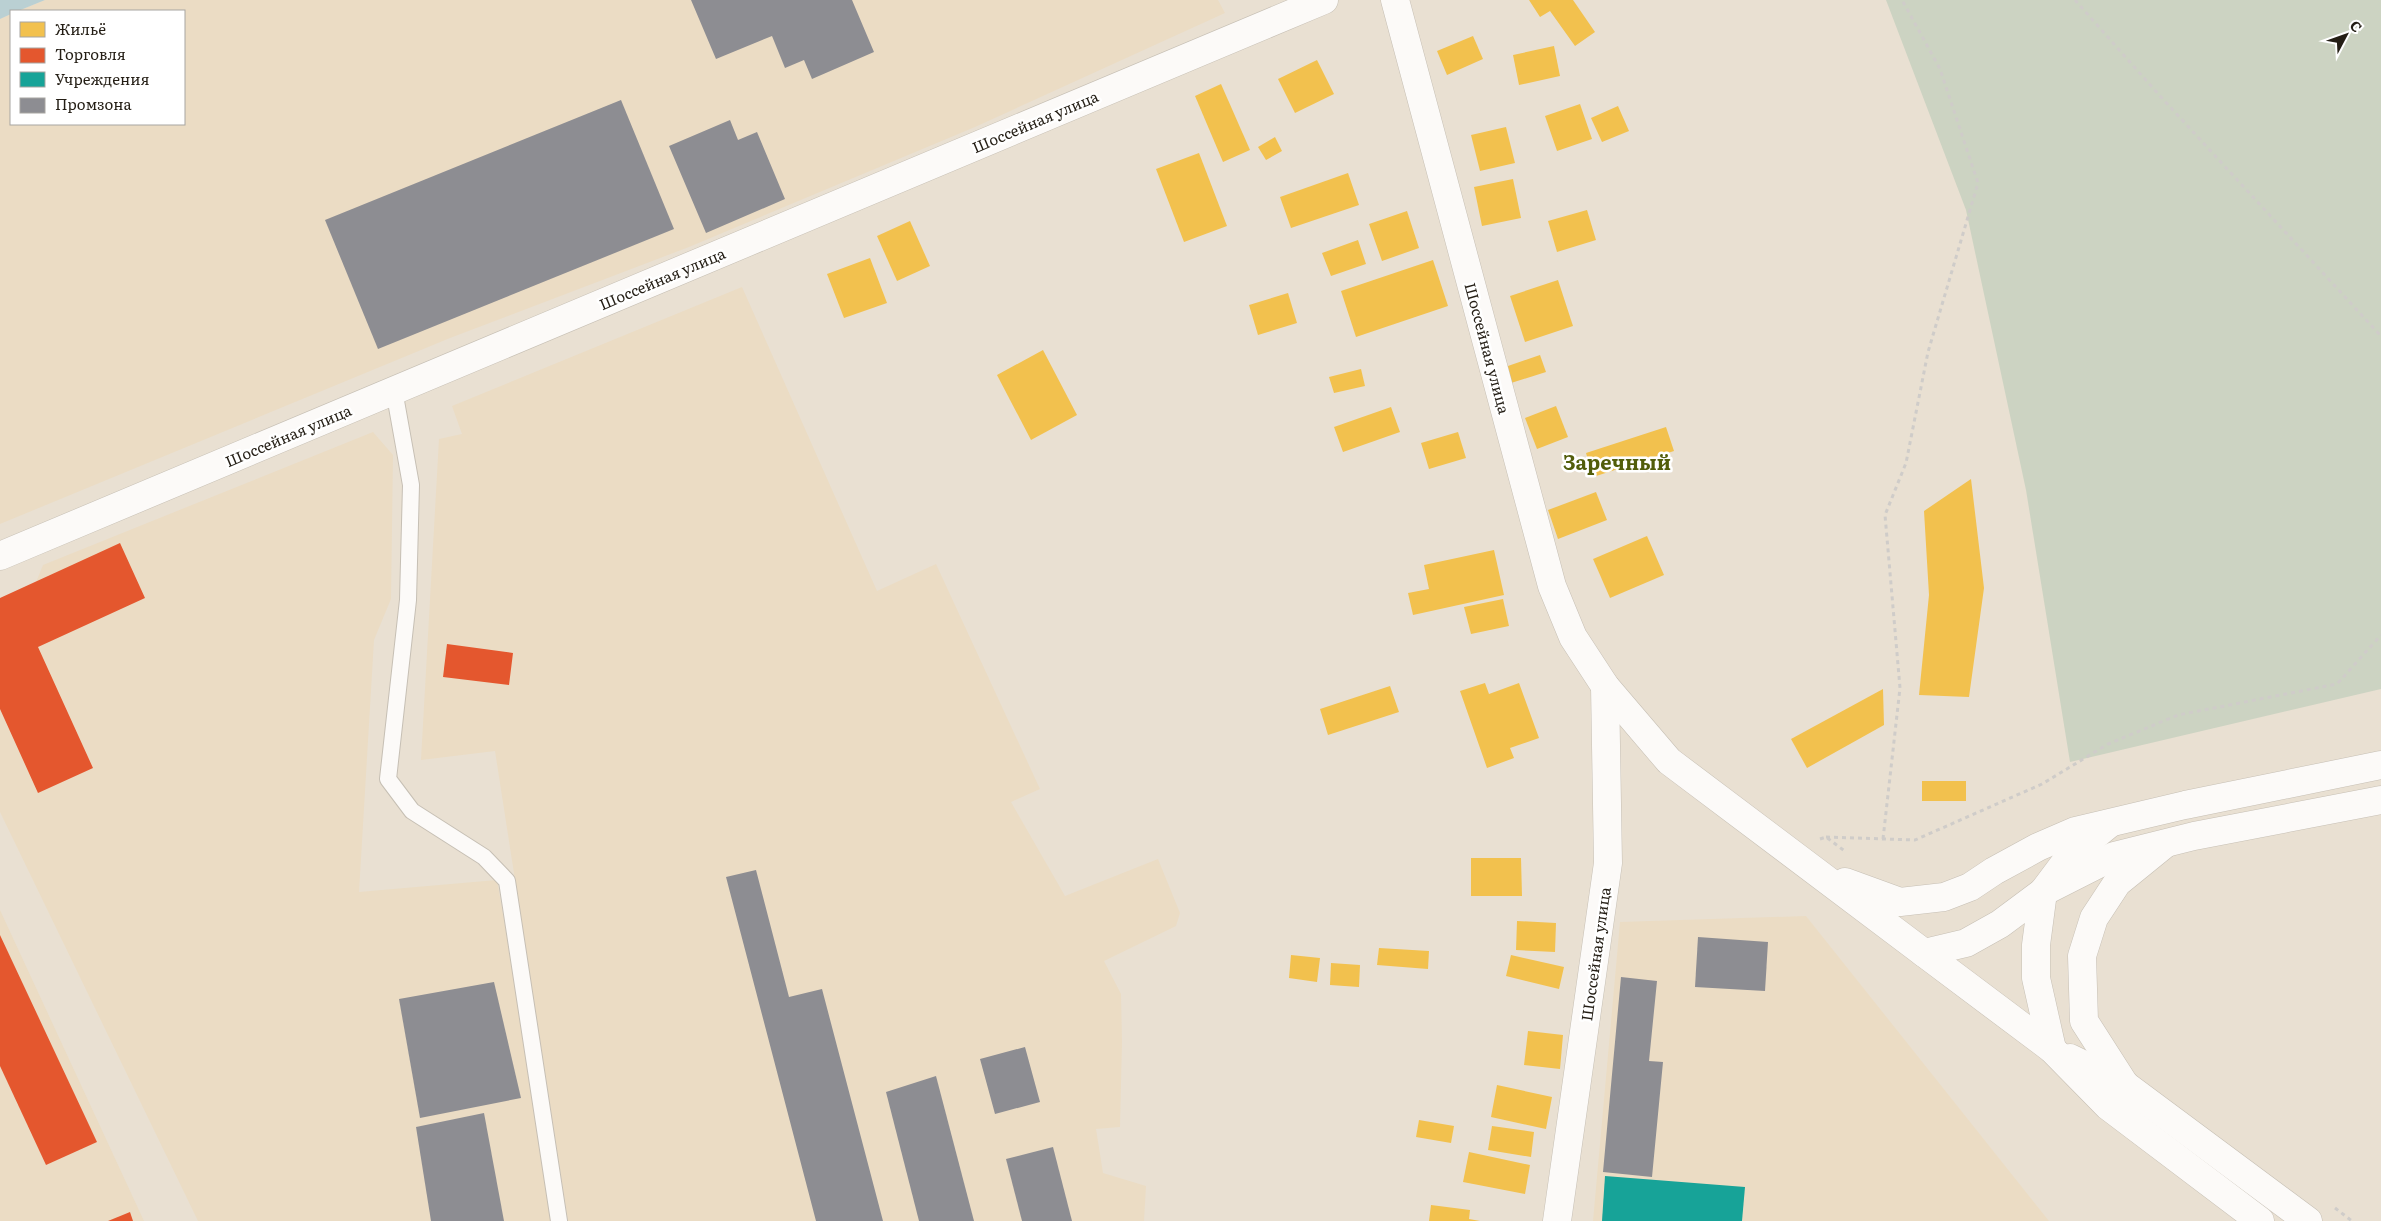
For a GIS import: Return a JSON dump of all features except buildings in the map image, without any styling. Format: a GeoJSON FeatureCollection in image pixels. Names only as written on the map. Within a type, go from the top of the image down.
{"type":"FeatureCollection","features":[{"type":"Feature","properties":{"kind":"main road","name":"Шоссейная улица"},"geometry":{"type":"LineString","coordinates":[[0,556],[1324,0]]}},
{"type":"Feature","properties":{"kind":"main road","name":"Шоссейная улица"},"geometry":{"type":"LineString","coordinates":[[1395,0],[1552,586],[1573,637],[1606,686],[1669,761],[2052,1049]]}},
{"type":"Feature","properties":{"kind":"main road","name":"Шоссейная улица"},"geometry":{"type":"LineString","coordinates":[[1557,1221],[1608,863],[1606,686]]}},
{"type":"Feature","properties":{"kind":"main road"},"geometry":{"type":"LineString","coordinates":[[1820,873],[1900,902],[1944,898],[1970,887],[1994,871],[2038,847],[2075,831],[2185,805],[2381,765]]}},
{"type":"Feature","properties":{"kind":"main road"},"geometry":{"type":"LineString","coordinates":[[1924,953],[1966,943],[2000,924],[2043,892],[2114,856],[2194,836],[2381,800]]}},
{"type":"Feature","properties":{"kind":"main road"},"geometry":{"type":"LineString","coordinates":[[2109,824],[2070,856],[2043,892],[2036,945],[2036,978],[2052,1049],[2108,1106],[2260,1221]]}},
{"type":"Feature","properties":{"kind":"main road"},"geometry":{"type":"LineString","coordinates":[[2125,1085],[2084,1021],[2082,956],[2094,918],[2117,883],[2165,844]]}},
{"type":"Feature","properties":{"kind":"main road"},"geometry":{"type":"LineString","coordinates":[[2052,1049],[2125,1085],[2308,1221]]}},
{"type":"Feature","properties":{"kind":"lane"},"geometry":{"type":"LineString","coordinates":[[394,390],[411,485],[408,600],[388,779],[412,811],[484,857],[506,882],[559,1221]]}},
{"type":"Feature","properties":{"kind":"path"},"geometry":{"type":"LineString","coordinates":[[1883,839],[1900,688],[1885,515],[1906,463],[1928,352],[1978,183],[1940,69],[1902,0]]}},
{"type":"Feature","properties":{"kind":"path"},"geometry":{"type":"LineString","coordinates":[[2075,0],[2166,103],[2381,336]]}},
{"type":"Feature","properties":{"kind":"path"},"geometry":{"type":"LineString","coordinates":[[1826,837],[1915,840],[2042,784],[2108,744],[2178,715],[2337,684],[2381,635]]}},
{"type":"Feature","properties":{"kind":"path"},"geometry":{"type":"LineString","coordinates":[[2328,1203],[2352,1221]]}},
{"type":"Feature","properties":{"kind":"shaded area"},"geometry":{"type":"Polygon","coordinates":[[[0,0],[45,0],[20,10],[10,10],[10,14],[0,19],[0,0]]]}},
{"type":"Feature","properties":{"kind":"shaded area"},"geometry":{"type":"Polygon","coordinates":[[[45,0],[1218,0],[1225,13],[975,127],[689,247],[450,338],[0,524],[0,19],[10,14],[10,125],[185,125],[185,10],[20,10],[45,0]]]}},
{"type":"Feature","properties":{"kind":"shaded area"},"geometry":{"type":"Polygon","coordinates":[[[742,287],[877,591],[936,564],[1040,789],[1011,802],[1065,896],[1158,859],[1180,913],[1176,926],[1104,961],[1121,994],[1120,1127],[1096,1129],[1103,1173],[1146,1186],[1144,1221],[568,1221],[495,751],[421,760],[439,439],[462,434],[452,406],[742,287]]]}},
{"type":"Feature","properties":{"kind":"shaded area"},"geometry":{"type":"Polygon","coordinates":[[[373,432],[393,455],[391,599],[374,640],[359,892],[497,880],[535,1100],[552,1221],[198,1221],[0,812],[0,607],[32,592],[43,565],[373,432]]]}},
{"type":"Feature","properties":{"kind":"shaded area"},"geometry":{"type":"Polygon","coordinates":[[[0,910],[144,1221],[0,1221],[0,910]]]}},
{"type":"Feature","properties":{"kind":"shaded area"},"geometry":{"type":"Polygon","coordinates":[[[1806,916],[2049,1221],[1593,1221],[1620,922],[1806,916]]]}},
{"type":"Feature","properties":{"kind":"green space"},"geometry":{"type":"Polygon","coordinates":[[[1886,0],[2381,0],[2381,689],[2070,762],[2026,490],[1966,210],[1886,0]]]}},
{"type":"Feature","properties":{"kind":"district","name":"Заречный"},"geometry":{"type":"Point","coordinates":[1617,461]}}]}
